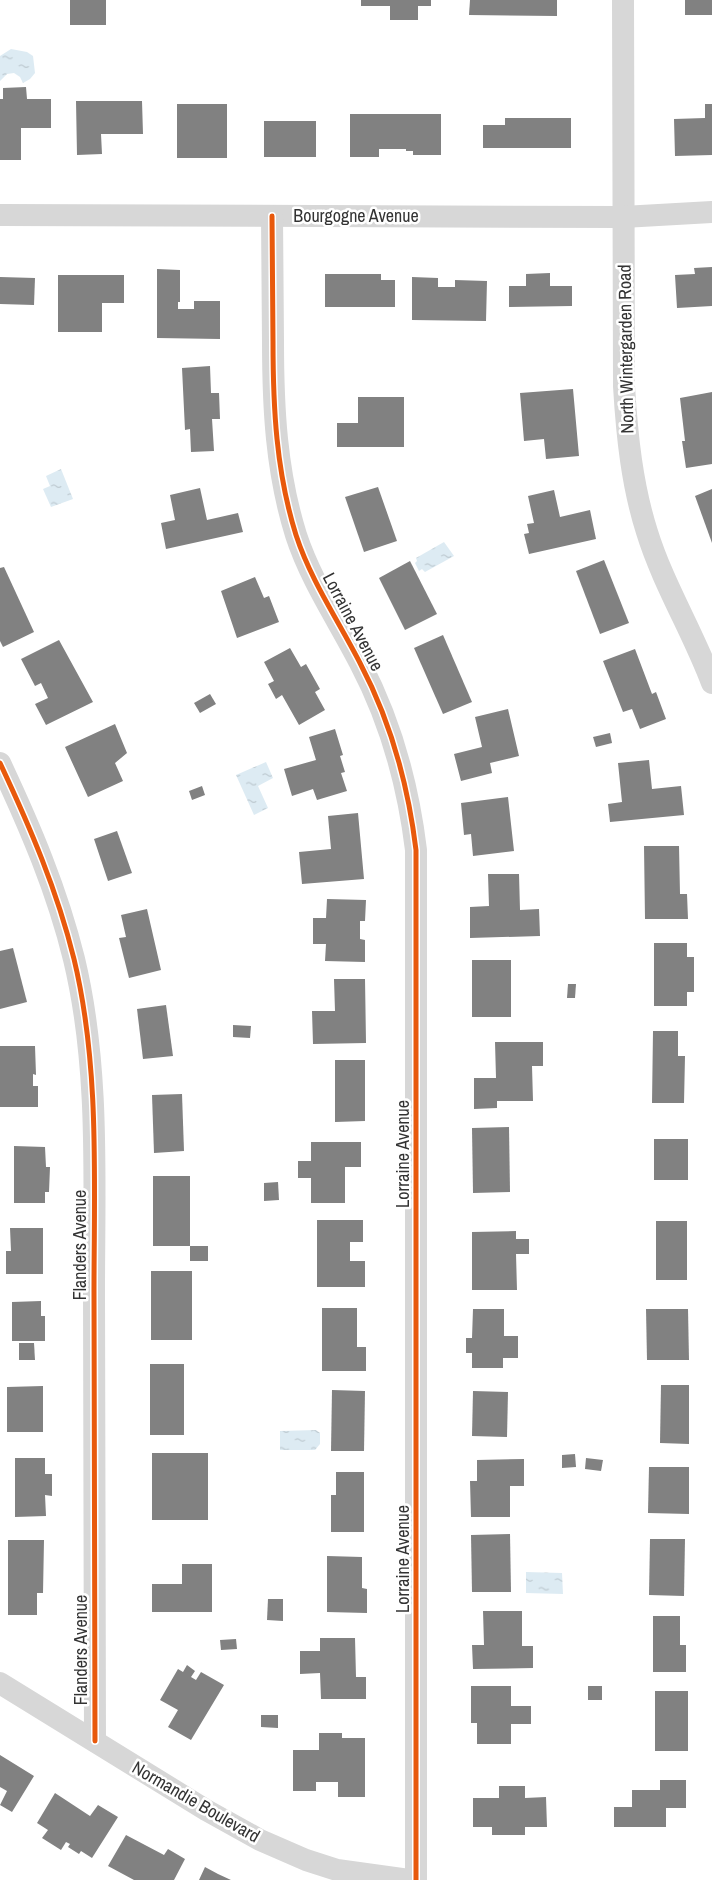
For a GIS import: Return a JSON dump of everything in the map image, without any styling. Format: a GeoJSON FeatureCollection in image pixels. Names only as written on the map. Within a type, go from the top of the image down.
{"type":"FeatureCollection","features":[{"type":"Feature","properties":{"kind":"street","name":"North Wintergarden Road"},"geometry":{"type":"LineString","coordinates":[[623,0],[624,386],[627,436],[634,485],[647,533],[698,645],[712,683]]}},
{"type":"Feature","properties":{"kind":"street","name":"Bourgogne Avenue"},"geometry":{"type":"LineString","coordinates":[[0,215],[624,216],[712,212]]}},
{"type":"Feature","properties":{"kind":"street","name":"Lorraine Avenue"},"geometry":{"type":"LineString","coordinates":[[272,216],[273,386],[276,439],[284,488],[296,536],[315,582],[360,662],[384,714],[401,764],[412,815],[416,850],[416,1880]]}},
{"type":"Feature","properties":{"kind":"street","name":"Flanders Avenue"},"geometry":{"type":"LineString","coordinates":[[0,763],[33,834],[56,896],[74,960],[87,1031],[92,1092],[94,1234],[95,1741]]}},
{"type":"Feature","properties":{"kind":"street","name":"Normandie Boulevard"},"geometry":{"type":"LineString","coordinates":[[0,1683],[206,1810],[260,1840],[306,1860],[337,1870],[409,1880]]}},
{"type":"Feature","properties":{"kind":"water"},"geometry":{"type":"Polygon","coordinates":[[[11,49],[27,52],[33,56],[35,73],[23,83],[20,77],[14,73],[7,74],[0,81],[0,56],[11,49]]]}},
{"type":"Feature","properties":{"kind":"water"},"geometry":{"type":"Polygon","coordinates":[[[61,469],[73,499],[51,507],[43,489],[50,486],[46,476],[61,469]]]}},
{"type":"Feature","properties":{"kind":"water"},"geometry":{"type":"Polygon","coordinates":[[[444,542],[454,556],[425,572],[422,569],[419,571],[415,563],[417,561],[416,558],[444,542]]]}},
{"type":"Feature","properties":{"kind":"water"},"geometry":{"type":"Polygon","coordinates":[[[266,762],[273,778],[258,786],[268,808],[254,815],[236,775],[266,762]]]}},
{"type":"Feature","properties":{"kind":"water"},"geometry":{"type":"Polygon","coordinates":[[[316,1430],[320,1433],[320,1444],[315,1450],[280,1450],[280,1431],[316,1430]]]}},
{"type":"Feature","properties":{"kind":"water"},"geometry":{"type":"Polygon","coordinates":[[[526,1572],[562,1573],[563,1594],[526,1593],[526,1572]]]}},
{"type":"Feature","properties":{"kind":"building"},"geometry":{"type":"Polygon","coordinates":[[[70,0],[106,0],[106,25],[70,25],[70,0]]]}},
{"type":"Feature","properties":{"kind":"building"},"geometry":{"type":"Polygon","coordinates":[[[361,0],[431,0],[431,6],[418,6],[418,20],[390,20],[390,6],[361,6],[361,0]]]}},
{"type":"Feature","properties":{"kind":"building"},"geometry":{"type":"Polygon","coordinates":[[[470,0],[557,0],[557,16],[469,15],[470,0]]]}},
{"type":"Feature","properties":{"kind":"building"},"geometry":{"type":"Polygon","coordinates":[[[685,0],[712,0],[712,15],[685,15],[685,0]]]}},
{"type":"Feature","properties":{"kind":"building"},"geometry":{"type":"Polygon","coordinates":[[[26,87],[27,99],[51,99],[51,128],[21,128],[21,160],[0,160],[0,99],[3,99],[3,88],[26,87]]]}},
{"type":"Feature","properties":{"kind":"building"},"geometry":{"type":"Polygon","coordinates":[[[76,101],[142,101],[143,134],[101,134],[102,154],[77,155],[76,101]]]}},
{"type":"Feature","properties":{"kind":"building"},"geometry":{"type":"Polygon","coordinates":[[[177,104],[227,104],[227,158],[177,158],[177,104]]]}},
{"type":"Feature","properties":{"kind":"building"},"geometry":{"type":"Polygon","coordinates":[[[705,104],[712,104],[712,155],[675,156],[674,119],[705,118],[705,104]]]}},
{"type":"Feature","properties":{"kind":"building"},"geometry":{"type":"Polygon","coordinates":[[[350,114],[441,114],[441,155],[413,155],[413,151],[406,151],[406,149],[379,149],[379,157],[350,157],[350,114]]]}},
{"type":"Feature","properties":{"kind":"building"},"geometry":{"type":"Polygon","coordinates":[[[505,118],[571,118],[571,148],[483,148],[483,125],[505,125],[505,118]]]}},
{"type":"Feature","properties":{"kind":"building"},"geometry":{"type":"Polygon","coordinates":[[[264,121],[316,121],[316,157],[264,157],[264,121]]]}},
{"type":"Feature","properties":{"kind":"building"},"geometry":{"type":"Polygon","coordinates":[[[712,267],[712,306],[677,308],[675,275],[695,274],[694,268],[712,267]]]}},
{"type":"Feature","properties":{"kind":"building"},"geometry":{"type":"Polygon","coordinates":[[[157,269],[180,270],[180,302],[178,302],[178,309],[194,309],[194,301],[220,301],[220,339],[157,338],[157,269]]]}},
{"type":"Feature","properties":{"kind":"building"},"geometry":{"type":"Polygon","coordinates":[[[550,273],[550,286],[572,286],[572,306],[509,307],[509,286],[526,286],[526,274],[550,273]]]}},
{"type":"Feature","properties":{"kind":"building"},"geometry":{"type":"Polygon","coordinates":[[[325,274],[381,274],[381,280],[395,280],[395,307],[325,307],[325,274]]]}},
{"type":"Feature","properties":{"kind":"building"},"geometry":{"type":"Polygon","coordinates":[[[58,275],[124,275],[124,303],[102,303],[102,332],[58,332],[58,275]]]}},
{"type":"Feature","properties":{"kind":"building"},"geometry":{"type":"Polygon","coordinates":[[[0,277],[35,278],[34,305],[0,304],[0,277]]]}},
{"type":"Feature","properties":{"kind":"building"},"geometry":{"type":"Polygon","coordinates":[[[412,277],[438,278],[438,287],[455,287],[455,280],[487,281],[486,321],[412,320],[412,277]]]}},
{"type":"Feature","properties":{"kind":"building"},"geometry":{"type":"Polygon","coordinates":[[[210,366],[211,393],[219,393],[220,419],[212,419],[214,451],[191,452],[190,429],[185,430],[182,368],[210,366]]]}},
{"type":"Feature","properties":{"kind":"building"},"geometry":{"type":"Polygon","coordinates":[[[573,389],[579,456],[546,459],[544,439],[524,441],[520,393],[573,389]]]}},
{"type":"Feature","properties":{"kind":"building"},"geometry":{"type":"Polygon","coordinates":[[[712,392],[712,464],[686,468],[682,441],[685,441],[680,398],[712,392]]]}},
{"type":"Feature","properties":{"kind":"building"},"geometry":{"type":"Polygon","coordinates":[[[358,397],[404,397],[404,447],[337,447],[337,423],[358,423],[358,397]]]}},
{"type":"Feature","properties":{"kind":"building"},"geometry":{"type":"Polygon","coordinates":[[[378,487],[397,541],[364,552],[345,497],[378,487]]]}},
{"type":"Feature","properties":{"kind":"building"},"geometry":{"type":"Polygon","coordinates":[[[200,488],[207,520],[238,513],[243,532],[166,549],[161,523],[175,520],[170,495],[200,488]]]}},
{"type":"Feature","properties":{"kind":"building"},"geometry":{"type":"Polygon","coordinates":[[[712,489],[712,543],[695,496],[712,489]]]}},
{"type":"Feature","properties":{"kind":"building"},"geometry":{"type":"Polygon","coordinates":[[[554,490],[560,517],[590,510],[596,539],[529,554],[524,534],[529,533],[527,524],[534,523],[528,496],[554,490]]]}},
{"type":"Feature","properties":{"kind":"building"},"geometry":{"type":"Polygon","coordinates":[[[604,560],[629,623],[600,634],[576,571],[604,560]]]}},
{"type":"Feature","properties":{"kind":"building"},"geometry":{"type":"Polygon","coordinates":[[[410,561],[437,614],[405,630],[379,578],[410,561]]]}},
{"type":"Feature","properties":{"kind":"building"},"geometry":{"type":"Polygon","coordinates":[[[4,567],[34,632],[3,647],[0,641],[0,568],[4,567]]]}},
{"type":"Feature","properties":{"kind":"building"},"geometry":{"type":"Polygon","coordinates":[[[255,577],[264,598],[269,596],[279,622],[237,638],[221,591],[255,577]]]}},
{"type":"Feature","properties":{"kind":"building"},"geometry":{"type":"Polygon","coordinates":[[[443,635],[472,702],[443,714],[414,648],[443,635]]]}},
{"type":"Feature","properties":{"kind":"building"},"geometry":{"type":"Polygon","coordinates":[[[59,640],[93,702],[46,725],[35,704],[48,698],[41,683],[35,686],[21,659],[59,640]]]}},
{"type":"Feature","properties":{"kind":"building"},"geometry":{"type":"Polygon","coordinates":[[[290,648],[301,667],[306,664],[320,689],[315,692],[325,710],[299,725],[282,695],[276,699],[268,684],[274,681],[264,662],[290,648]]]}},
{"type":"Feature","properties":{"kind":"building"},"geometry":{"type":"Polygon","coordinates":[[[635,649],[652,694],[656,692],[666,719],[640,729],[632,709],[623,712],[603,661],[635,649]]]}},
{"type":"Feature","properties":{"kind":"building"},"geometry":{"type":"Polygon","coordinates":[[[210,694],[216,704],[200,713],[194,703],[210,694]]]}},
{"type":"Feature","properties":{"kind":"building"},"geometry":{"type":"Polygon","coordinates":[[[508,709],[519,756],[490,763],[492,773],[461,781],[454,754],[482,747],[475,717],[508,709]]]}},
{"type":"Feature","properties":{"kind":"building"},"geometry":{"type":"Polygon","coordinates":[[[115,724],[127,753],[115,763],[123,781],[88,797],[65,747],[115,724]]]}},
{"type":"Feature","properties":{"kind":"building"},"geometry":{"type":"Polygon","coordinates":[[[335,729],[343,755],[340,756],[345,772],[341,773],[347,791],[317,800],[313,789],[292,796],[284,769],[316,760],[309,737],[335,729]]]}},
{"type":"Feature","properties":{"kind":"building"},"geometry":{"type":"Polygon","coordinates":[[[610,733],[612,743],[596,747],[593,737],[610,733]]]}},
{"type":"Feature","properties":{"kind":"building"},"geometry":{"type":"Polygon","coordinates":[[[649,760],[652,789],[681,786],[684,815],[610,822],[608,804],[622,802],[618,763],[649,760]]]}},
{"type":"Feature","properties":{"kind":"building"},"geometry":{"type":"Polygon","coordinates":[[[202,786],[205,795],[192,800],[189,791],[202,786]]]}},
{"type":"Feature","properties":{"kind":"building"},"geometry":{"type":"Polygon","coordinates":[[[508,797],[514,851],[473,856],[471,834],[464,835],[461,803],[508,797]]]}},
{"type":"Feature","properties":{"kind":"building"},"geometry":{"type":"Polygon","coordinates":[[[358,813],[364,879],[302,884],[299,852],[331,849],[328,816],[358,813]]]}},
{"type":"Feature","properties":{"kind":"building"},"geometry":{"type":"Polygon","coordinates":[[[117,831],[132,873],[108,881],[94,839],[117,831]]]}},
{"type":"Feature","properties":{"kind":"building"},"geometry":{"type":"Polygon","coordinates":[[[644,846],[679,846],[680,894],[687,894],[688,919],[645,919],[644,846]]]}},
{"type":"Feature","properties":{"kind":"building"},"geometry":{"type":"Polygon","coordinates":[[[488,874],[519,874],[520,910],[539,909],[540,936],[470,938],[470,907],[489,906],[488,874]]]}},
{"type":"Feature","properties":{"kind":"building"},"geometry":{"type":"Polygon","coordinates":[[[327,899],[366,900],[365,921],[360,921],[360,939],[365,940],[365,962],[325,961],[326,944],[313,944],[313,918],[326,918],[327,899]]]}},
{"type":"Feature","properties":{"kind":"building"},"geometry":{"type":"Polygon","coordinates":[[[147,909],[161,970],[129,978],[119,938],[126,937],[121,915],[147,909]]]}},
{"type":"Feature","properties":{"kind":"building"},"geometry":{"type":"Polygon","coordinates":[[[654,943],[687,943],[687,957],[694,957],[694,992],[687,992],[687,1006],[654,1006],[654,943]]]}},
{"type":"Feature","properties":{"kind":"building"},"geometry":{"type":"Polygon","coordinates":[[[13,948],[27,1002],[0,1009],[0,951],[13,948]]]}},
{"type":"Feature","properties":{"kind":"building"},"geometry":{"type":"Polygon","coordinates":[[[472,960],[511,960],[511,1017],[472,1017],[472,960]]]}},
{"type":"Feature","properties":{"kind":"building"},"geometry":{"type":"Polygon","coordinates":[[[334,979],[365,979],[366,1043],[313,1044],[312,1011],[335,1011],[334,979]]]}},
{"type":"Feature","properties":{"kind":"building"},"geometry":{"type":"Polygon","coordinates":[[[568,984],[576,984],[575,998],[567,998],[568,984]]]}},
{"type":"Feature","properties":{"kind":"building"},"geometry":{"type":"Polygon","coordinates":[[[166,1005],[173,1056],[143,1059],[137,1009],[166,1005]]]}},
{"type":"Feature","properties":{"kind":"building"},"geometry":{"type":"Polygon","coordinates":[[[233,1025],[251,1026],[250,1038],[233,1037],[233,1025]]]}},
{"type":"Feature","properties":{"kind":"building"},"geometry":{"type":"Polygon","coordinates":[[[653,1031],[678,1031],[678,1056],[685,1056],[684,1103],[652,1103],[653,1031]]]}},
{"type":"Feature","properties":{"kind":"building"},"geometry":{"type":"Polygon","coordinates":[[[495,1042],[543,1042],[543,1066],[532,1066],[533,1101],[497,1101],[497,1108],[474,1109],[474,1078],[496,1078],[495,1042]]]}},
{"type":"Feature","properties":{"kind":"building"},"geometry":{"type":"Polygon","coordinates":[[[0,1046],[35,1046],[36,1075],[33,1074],[33,1086],[38,1086],[38,1107],[0,1107],[0,1046]]]}},
{"type":"Feature","properties":{"kind":"building"},"geometry":{"type":"Polygon","coordinates":[[[335,1060],[365,1060],[365,1121],[335,1122],[335,1060]]]}},
{"type":"Feature","properties":{"kind":"building"},"geometry":{"type":"Polygon","coordinates":[[[182,1094],[184,1151],[154,1153],[152,1095],[182,1094]]]}},
{"type":"Feature","properties":{"kind":"building"},"geometry":{"type":"Polygon","coordinates":[[[509,1127],[510,1192],[473,1193],[472,1128],[509,1127]]]}},
{"type":"Feature","properties":{"kind":"building"},"geometry":{"type":"Polygon","coordinates":[[[654,1139],[688,1139],[688,1180],[654,1180],[654,1139]]]}},
{"type":"Feature","properties":{"kind":"building"},"geometry":{"type":"Polygon","coordinates":[[[311,1142],[361,1142],[361,1167],[345,1167],[345,1203],[311,1203],[311,1178],[298,1178],[298,1161],[311,1161],[311,1142]]]}},
{"type":"Feature","properties":{"kind":"building"},"geometry":{"type":"Polygon","coordinates":[[[14,1146],[45,1147],[46,1167],[50,1167],[49,1192],[45,1192],[45,1203],[14,1203],[14,1146]]]}},
{"type":"Feature","properties":{"kind":"building"},"geometry":{"type":"Polygon","coordinates":[[[153,1176],[190,1176],[190,1246],[153,1246],[153,1176]]]}},
{"type":"Feature","properties":{"kind":"building"},"geometry":{"type":"Polygon","coordinates":[[[278,1182],[279,1200],[264,1201],[264,1183],[278,1182]]]}},
{"type":"Feature","properties":{"kind":"building"},"geometry":{"type":"Polygon","coordinates":[[[317,1220],[363,1220],[363,1242],[350,1242],[350,1261],[365,1261],[365,1287],[317,1287],[317,1220]]]}},
{"type":"Feature","properties":{"kind":"building"},"geometry":{"type":"Polygon","coordinates":[[[656,1221],[687,1221],[687,1280],[656,1280],[656,1221]]]}},
{"type":"Feature","properties":{"kind":"building"},"geometry":{"type":"Polygon","coordinates":[[[10,1228],[43,1228],[43,1274],[6,1274],[6,1251],[11,1251],[10,1228]]]}},
{"type":"Feature","properties":{"kind":"building"},"geometry":{"type":"Polygon","coordinates":[[[516,1231],[516,1239],[529,1239],[529,1254],[516,1254],[517,1290],[472,1290],[472,1232],[516,1231]]]}},
{"type":"Feature","properties":{"kind":"building"},"geometry":{"type":"Polygon","coordinates":[[[190,1246],[208,1246],[208,1261],[190,1261],[190,1246]]]}},
{"type":"Feature","properties":{"kind":"building"},"geometry":{"type":"Polygon","coordinates":[[[151,1271],[192,1271],[192,1340],[151,1340],[151,1271]]]}},
{"type":"Feature","properties":{"kind":"building"},"geometry":{"type":"Polygon","coordinates":[[[41,1301],[41,1316],[45,1316],[45,1341],[12,1341],[12,1302],[41,1301]]]}},
{"type":"Feature","properties":{"kind":"building"},"geometry":{"type":"Polygon","coordinates":[[[322,1308],[357,1308],[357,1347],[366,1347],[366,1371],[322,1371],[322,1308]]]}},
{"type":"Feature","properties":{"kind":"building"},"geometry":{"type":"Polygon","coordinates":[[[473,1309],[504,1309],[504,1336],[518,1336],[518,1358],[503,1358],[503,1368],[472,1368],[472,1353],[466,1353],[466,1338],[472,1338],[473,1309]]]}},
{"type":"Feature","properties":{"kind":"building"},"geometry":{"type":"Polygon","coordinates":[[[646,1309],[688,1309],[689,1360],[647,1360],[646,1309]]]}},
{"type":"Feature","properties":{"kind":"building"},"geometry":{"type":"Polygon","coordinates":[[[19,1343],[34,1343],[35,1360],[19,1360],[19,1343]]]}},
{"type":"Feature","properties":{"kind":"building"},"geometry":{"type":"Polygon","coordinates":[[[150,1364],[184,1364],[184,1435],[150,1435],[150,1364]]]}},
{"type":"Feature","properties":{"kind":"building"},"geometry":{"type":"Polygon","coordinates":[[[661,1385],[689,1385],[689,1444],[660,1443],[661,1385]]]}},
{"type":"Feature","properties":{"kind":"building"},"geometry":{"type":"Polygon","coordinates":[[[43,1386],[43,1432],[7,1432],[7,1387],[43,1386]]]}},
{"type":"Feature","properties":{"kind":"building"},"geometry":{"type":"Polygon","coordinates":[[[332,1390],[365,1391],[364,1451],[331,1451],[332,1390]]]}},
{"type":"Feature","properties":{"kind":"building"},"geometry":{"type":"Polygon","coordinates":[[[473,1391],[508,1392],[507,1437],[472,1436],[473,1391]]]}},
{"type":"Feature","properties":{"kind":"building"},"geometry":{"type":"Polygon","coordinates":[[[152,1453],[208,1453],[208,1520],[152,1520],[152,1453]]]}},
{"type":"Feature","properties":{"kind":"building"},"geometry":{"type":"Polygon","coordinates":[[[575,1454],[576,1467],[562,1468],[562,1455],[575,1454]]]}},
{"type":"Feature","properties":{"kind":"building"},"geometry":{"type":"Polygon","coordinates":[[[15,1458],[45,1458],[45,1474],[52,1474],[52,1496],[45,1495],[46,1516],[15,1517],[15,1458]]]}},
{"type":"Feature","properties":{"kind":"building"},"geometry":{"type":"Polygon","coordinates":[[[586,1458],[603,1460],[601,1471],[585,1469],[586,1458]]]}},
{"type":"Feature","properties":{"kind":"building"},"geometry":{"type":"Polygon","coordinates":[[[524,1459],[524,1486],[510,1486],[510,1517],[471,1517],[470,1481],[477,1481],[477,1460],[524,1459]]]}},
{"type":"Feature","properties":{"kind":"building"},"geometry":{"type":"Polygon","coordinates":[[[649,1467],[689,1467],[689,1514],[648,1513],[649,1467]]]}},
{"type":"Feature","properties":{"kind":"building"},"geometry":{"type":"Polygon","coordinates":[[[336,1472],[364,1472],[364,1532],[331,1532],[331,1495],[336,1495],[336,1472]]]}},
{"type":"Feature","properties":{"kind":"building"},"geometry":{"type":"Polygon","coordinates":[[[510,1534],[511,1592],[472,1592],[471,1535],[510,1534]]]}},
{"type":"Feature","properties":{"kind":"building"},"geometry":{"type":"Polygon","coordinates":[[[650,1539],[685,1539],[684,1596],[649,1595],[650,1539]]]}},
{"type":"Feature","properties":{"kind":"building"},"geometry":{"type":"Polygon","coordinates":[[[8,1540],[44,1540],[43,1593],[37,1593],[37,1615],[8,1615],[8,1540]]]}},
{"type":"Feature","properties":{"kind":"building"},"geometry":{"type":"Polygon","coordinates":[[[327,1556],[362,1557],[362,1588],[367,1589],[367,1613],[327,1612],[327,1556]]]}},
{"type":"Feature","properties":{"kind":"building"},"geometry":{"type":"Polygon","coordinates":[[[182,1564],[212,1564],[212,1612],[152,1612],[152,1584],[182,1584],[182,1564]]]}},
{"type":"Feature","properties":{"kind":"building"},"geometry":{"type":"Polygon","coordinates":[[[268,1599],[283,1599],[283,1621],[267,1620],[268,1599]]]}},
{"type":"Feature","properties":{"kind":"building"},"geometry":{"type":"Polygon","coordinates":[[[483,1611],[522,1611],[522,1646],[533,1646],[533,1668],[473,1669],[472,1645],[484,1645],[483,1611]]]}},
{"type":"Feature","properties":{"kind":"building"},"geometry":{"type":"Polygon","coordinates":[[[653,1616],[680,1616],[680,1645],[686,1645],[686,1672],[653,1672],[653,1616]]]}},
{"type":"Feature","properties":{"kind":"building"},"geometry":{"type":"Polygon","coordinates":[[[320,1638],[355,1638],[356,1677],[366,1677],[366,1699],[321,1699],[320,1673],[300,1674],[300,1651],[320,1651],[320,1638]]]}},
{"type":"Feature","properties":{"kind":"building"},"geometry":{"type":"Polygon","coordinates":[[[236,1639],[237,1649],[221,1650],[220,1640],[236,1639]]]}},
{"type":"Feature","properties":{"kind":"building"},"geometry":{"type":"Polygon","coordinates":[[[187,1665],[195,1671],[191,1677],[196,1680],[201,1672],[224,1685],[191,1740],[168,1727],[178,1710],[160,1700],[178,1669],[183,1672],[187,1665]]]}},
{"type":"Feature","properties":{"kind":"building"},"geometry":{"type":"Polygon","coordinates":[[[471,1686],[511,1686],[511,1706],[531,1706],[531,1724],[511,1724],[511,1744],[477,1744],[477,1723],[471,1723],[471,1686]]]}},
{"type":"Feature","properties":{"kind":"building"},"geometry":{"type":"Polygon","coordinates":[[[588,1686],[602,1686],[602,1700],[588,1700],[588,1686]]]}},
{"type":"Feature","properties":{"kind":"building"},"geometry":{"type":"Polygon","coordinates":[[[655,1691],[688,1691],[688,1751],[655,1751],[655,1691]]]}},
{"type":"Feature","properties":{"kind":"building"},"geometry":{"type":"Polygon","coordinates":[[[261,1715],[278,1715],[278,1728],[261,1727],[261,1715]]]}},
{"type":"Feature","properties":{"kind":"building"},"geometry":{"type":"Polygon","coordinates":[[[319,1733],[342,1733],[342,1738],[365,1738],[365,1797],[338,1797],[338,1782],[316,1782],[316,1791],[293,1791],[293,1750],[319,1750],[319,1733]]]}},
{"type":"Feature","properties":{"kind":"building"},"geometry":{"type":"Polygon","coordinates":[[[0,1755],[34,1776],[12,1812],[0,1805],[7,1791],[0,1787],[0,1755]]]}},
{"type":"Feature","properties":{"kind":"building"},"geometry":{"type":"Polygon","coordinates":[[[660,1780],[686,1780],[686,1808],[666,1808],[666,1827],[614,1827],[614,1807],[632,1807],[632,1790],[660,1790],[660,1780]]]}},
{"type":"Feature","properties":{"kind":"building"},"geometry":{"type":"Polygon","coordinates":[[[499,1786],[525,1786],[525,1798],[546,1797],[547,1827],[525,1827],[525,1835],[492,1835],[492,1827],[473,1827],[473,1798],[499,1798],[499,1786]]]}},
{"type":"Feature","properties":{"kind":"building"},"geometry":{"type":"Polygon","coordinates":[[[55,1793],[90,1816],[98,1805],[118,1817],[92,1858],[81,1851],[79,1854],[68,1847],[70,1844],[66,1842],[61,1850],[42,1838],[48,1830],[37,1823],[55,1793]]]}},
{"type":"Feature","properties":{"kind":"building"},"geometry":{"type":"Polygon","coordinates":[[[126,1835],[164,1855],[168,1849],[185,1859],[174,1880],[134,1880],[108,1866],[126,1835]]]}},
{"type":"Feature","properties":{"kind":"building"},"geometry":{"type":"Polygon","coordinates":[[[205,1867],[218,1874],[231,1880],[199,1880],[205,1867]]]}},
{"type":"Feature","properties":{"kind":"cycle path"},"geometry":{"type":"LineString","coordinates":[[272,216],[275,415],[280,463],[289,511],[309,568],[360,663],[381,708],[403,777],[416,850],[416,1880]]}},
{"type":"Feature","properties":{"kind":"cycle path"},"geometry":{"type":"LineString","coordinates":[[0,763],[32,835],[67,933],[82,1000],[88,1041],[92,1083],[95,1167],[95,1741]]}}]}
